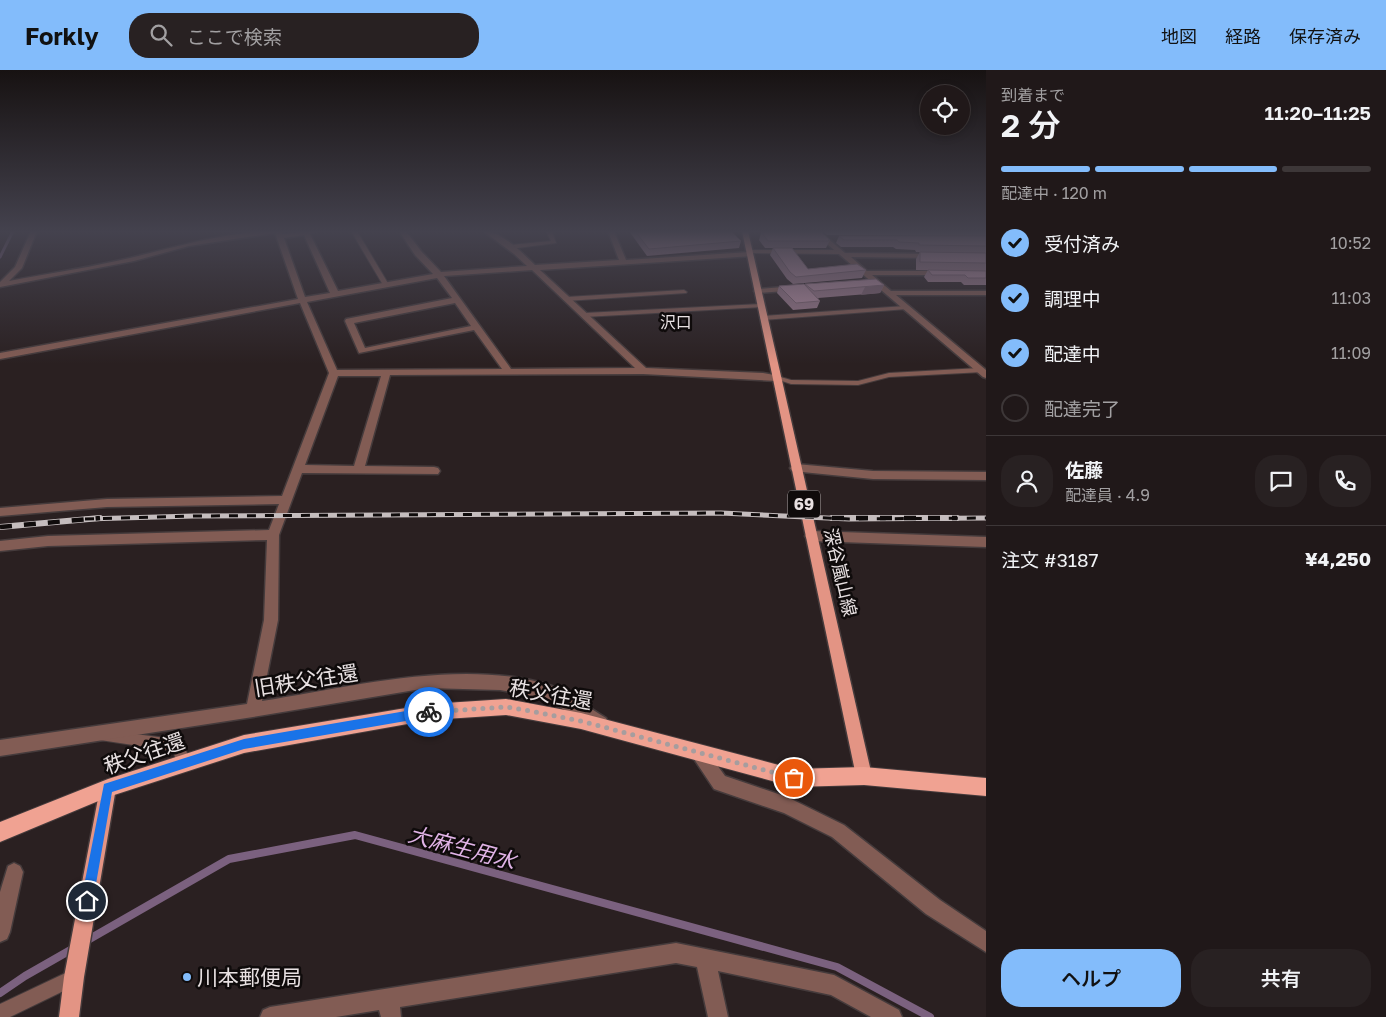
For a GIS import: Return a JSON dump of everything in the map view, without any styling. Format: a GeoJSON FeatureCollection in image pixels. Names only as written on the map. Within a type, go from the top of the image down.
{"type":"FeatureCollection","features":[{"type":"Feature","properties":{"kind":"highway","name":"秩父往還"},"geometry":{"type":"LineString","coordinates":[[0,832],[108,788],[182,762],[244,744],[430,712],[506,707],[581,721],[794,778],[864,776],[986,787]]}},
{"type":"Feature","properties":{"kind":"main road","name":"深谷嵐山線"},"geometry":{"type":"LineString","coordinates":[[755,275],[864,776]]}},
{"type":"Feature","properties":{"kind":"main road"},"geometry":{"type":"LineString","coordinates":[[69,1017],[74,977],[108,788]]}},
{"type":"Feature","properties":{"kind":"street"},"geometry":{"type":"LineString","coordinates":[[1,285],[11,275]]}},
{"type":"Feature","properties":{"kind":"street"},"geometry":{"type":"LineString","coordinates":[[1,285],[51,275]]}},
{"type":"Feature","properties":{"kind":"street"},"geometry":{"type":"LineString","coordinates":[[253,710],[271,620],[273,535],[334,373],[293,275]]}},
{"type":"Feature","properties":{"kind":"street"},"geometry":{"type":"LineString","coordinates":[[327,275],[335,294]]}},
{"type":"Feature","properties":{"kind":"street"},"geometry":{"type":"LineString","coordinates":[[0,356],[438,275]]}},
{"type":"Feature","properties":{"kind":"street"},"geometry":{"type":"LineString","coordinates":[[439,275],[508,371]]}},
{"type":"Feature","properties":{"kind":"street"},"geometry":{"type":"LineString","coordinates":[[541,275],[643,371]]}},
{"type":"Feature","properties":{"kind":"street"},"geometry":{"type":"LineString","coordinates":[[867,275],[983,372]]}},
{"type":"Feature","properties":{"kind":"street"},"geometry":{"type":"LineString","coordinates":[[865,282],[875,282]]}},
{"type":"Feature","properties":{"kind":"street"},"geometry":{"type":"LineString","coordinates":[[758,291],[809,286]]}},
{"type":"Feature","properties":{"kind":"street"},"geometry":{"type":"LineString","coordinates":[[888,293],[986,293]]}},
{"type":"Feature","properties":{"kind":"street"},"geometry":{"type":"LineString","coordinates":[[456,300],[349,321],[362,351],[477,327]]}},
{"type":"Feature","properties":{"kind":"street"},"geometry":{"type":"LineString","coordinates":[[334,373],[643,371],[777,378]]}},
{"type":"Feature","properties":{"kind":"street"},"geometry":{"type":"LineString","coordinates":[[358,470],[386,372]]}},
{"type":"Feature","properties":{"kind":"street"},"geometry":{"type":"LineString","coordinates":[[796,468],[874,475],[986,476]]}},
{"type":"Feature","properties":{"kind":"street"},"geometry":{"type":"LineString","coordinates":[[297,469],[434,471]]}},
{"type":"Feature","properties":{"kind":"street"},"geometry":{"type":"LineString","coordinates":[[0,512],[84,504],[194,500],[286,500]]}},
{"type":"Feature","properties":{"kind":"street"},"geometry":{"type":"LineString","coordinates":[[0,546],[48,541],[273,535]]}},
{"type":"Feature","properties":{"kind":"street"},"geometry":{"type":"LineString","coordinates":[[811,536],[986,542]]}},
{"type":"Feature","properties":{"kind":"street","name":"旧秩父往還"},"geometry":{"type":"LineString","coordinates":[[0,748],[253,710],[427,681],[500,683],[548,692],[610,729]]}},
{"type":"Feature","properties":{"kind":"street"},"geometry":{"type":"LineString","coordinates":[[698,753],[720,783],[787,806],[838,832],[933,908],[986,942]]}},
{"type":"Feature","properties":{"kind":"street"},"geometry":{"type":"LineString","coordinates":[[0,932],[14,872]]}},
{"type":"Feature","properties":{"kind":"street"},"geometry":{"type":"LineString","coordinates":[[270,1017],[389,1008],[676,953],[834,985],[892,1017]]}},
{"type":"Feature","properties":{"kind":"street"},"geometry":{"type":"LineString","coordinates":[[705,960],[718,1017]]}},
{"type":"Feature","properties":{"kind":"lane"},"geometry":{"type":"LineString","coordinates":[[380,275],[386,285]]}},
{"type":"Feature","properties":{"kind":"lane"},"geometry":{"type":"LineString","coordinates":[[566,299],[684,292]]}},
{"type":"Feature","properties":{"kind":"lane"},"geometry":{"type":"LineString","coordinates":[[584,315],[905,308]]}},
{"type":"Feature","properties":{"kind":"lane"},"geometry":{"type":"LineString","coordinates":[[777,378],[791,382],[858,383],[889,374],[983,372]]}},
{"type":"Feature","properties":{"kind":"lane"},"geometry":{"type":"LineString","coordinates":[[93,734],[166,744],[179,749],[182,762]]}},
{"type":"Feature","properties":{"kind":"lane"},"geometry":{"type":"LineString","coordinates":[[0,1013],[74,977]]}},
{"type":"Feature","properties":{"kind":"building"},"geometry":{"type":"Polygon","coordinates":[[[794,275],[814,275],[796,277],[794,275]]]}},
{"type":"Feature","properties":{"kind":"building"},"geometry":{"type":"Polygon","coordinates":[[[965,275],[986,275],[986,278],[968,278],[965,275]]]}},
{"type":"Feature","properties":{"kind":"building"},"geometry":{"type":"Polygon","coordinates":[[[876,279],[884,285],[814,291],[805,284],[876,279]]]}},
{"type":"Feature","properties":{"kind":"building"},"geometry":{"type":"Polygon","coordinates":[[[804,284],[820,301],[796,303],[779,286],[804,284]]]}},
{"type":"Feature","properties":{"kind":"waterway","name":"大麻生用水"},"geometry":{"type":"LineString","coordinates":[[86,941],[229,859],[355,835],[837,967],[930,1017]]}},
{"type":"Feature","properties":{"kind":"waterway","name":"大麻生用水"},"geometry":{"type":"LineString","coordinates":[[0,993],[25,976],[74,948]]}},
{"type":"Feature","properties":{"kind":"railway"},"geometry":{"type":"LineString","coordinates":[[91,519],[194,516],[721,513],[849,519],[986,518]]}},
{"type":"Feature","properties":{"kind":"railway"},"geometry":{"type":"LineString","coordinates":[[91,519],[100,518]]}},
{"type":"Feature","properties":{"kind":"railway"},"geometry":{"type":"LineString","coordinates":[[832,518],[957,518]]}},
{"type":"Feature","properties":{"kind":"railway"},"geometry":{"type":"LineString","coordinates":[[85,519],[91,519]]}},
{"type":"Feature","properties":{"kind":"railway"},"geometry":{"type":"LineString","coordinates":[[0,527],[91,519]]}},
{"type":"Feature","properties":{"kind":"way so far"},"geometry":{"type":"LineString","coordinates":[[429,712],[506,707],[525,710],[581,721],[794,778]]}},
{"type":"Feature","properties":{"kind":"place","name":"川本郵便局"},"geometry":{"type":"Point","coordinates":[187,977]}},
{"type":"Feature","properties":{"kind":"district","name":"沢口"},"geometry":{"type":"Point","coordinates":[676,322]}},
{"type":"Feature","properties":{"kind":"route"},"geometry":{"type":"LineString","coordinates":[[87,901],[108,788],[182,762],[244,744],[429,712]]}}]}
